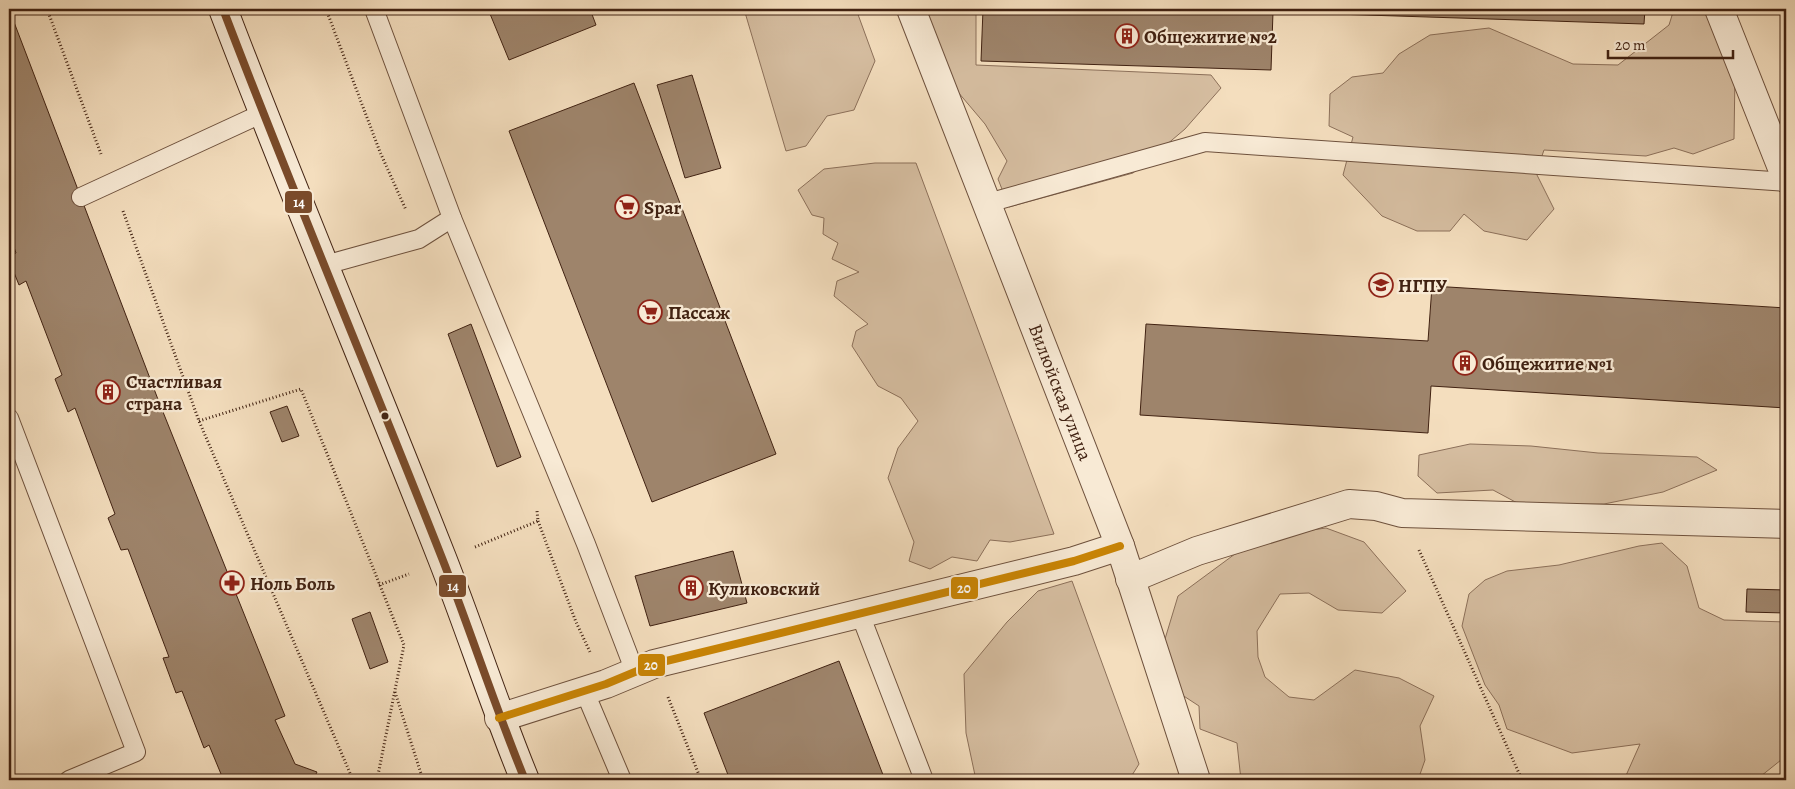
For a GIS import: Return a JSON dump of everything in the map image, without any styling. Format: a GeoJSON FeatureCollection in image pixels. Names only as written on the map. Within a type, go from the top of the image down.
{"type":"FeatureCollection","features":[{"type":"Feature","properties":{"kind":"street"},"geometry":{"type":"LineString","coordinates":[[223,9],[443,561],[500,718],[525,780]]}},
{"type":"Feature","properties":{"kind":"street","name":"Вилюйская улица"},"geometry":{"type":"LineString","coordinates":[[911,9],[1120,546],[1196,780]]}},
{"type":"Feature","properties":{"kind":"street"},"geometry":{"type":"LineString","coordinates":[[1719,9],[1786,178]]}},
{"type":"Feature","properties":{"kind":"street"},"geometry":{"type":"LineString","coordinates":[[1130,579],[1198,551],[1349,504],[1376,506],[1402,514],[1786,524]]}},
{"type":"Feature","properties":{"kind":"street"},"geometry":{"type":"LineString","coordinates":[[500,718],[595,687],[644,668],[1074,561],[1120,546]]}},
{"type":"Feature","properties":{"kind":"lane"},"geometry":{"type":"LineString","coordinates":[[374,9],[452,218],[586,544],[644,668]]}},
{"type":"Feature","properties":{"kind":"lane"},"geometry":{"type":"LineString","coordinates":[[81,197],[263,113]]}},
{"type":"Feature","properties":{"kind":"lane"},"geometry":{"type":"LineString","coordinates":[[988,203],[1205,142],[1786,182]]}},
{"type":"Feature","properties":{"kind":"lane"},"geometry":{"type":"LineString","coordinates":[[325,265],[419,240],[452,218]]}},
{"type":"Feature","properties":{"kind":"lane"},"geometry":{"type":"LineString","coordinates":[[9,418],[136,752],[69,780]]}},
{"type":"Feature","properties":{"kind":"lane"},"geometry":{"type":"LineString","coordinates":[[860,614],[924,780]]}},
{"type":"Feature","properties":{"kind":"lane"},"geometry":{"type":"LineString","coordinates":[[595,687],[622,780]]}},
{"type":"Feature","properties":{"kind":"path"},"geometry":{"type":"LineString","coordinates":[[47,9],[199,421],[353,780]]}},
{"type":"Feature","properties":{"kind":"path"},"geometry":{"type":"LineString","coordinates":[[326,9],[380,152],[419,240]]}},
{"type":"Feature","properties":{"kind":"path"},"geometry":{"type":"LineString","coordinates":[[199,421],[301,389],[404,644],[377,780]]}},
{"type":"Feature","properties":{"kind":"path"},"geometry":{"type":"LineString","coordinates":[[536,502],[538,521],[576,622],[595,687]]}},
{"type":"Feature","properties":{"kind":"path"},"geometry":{"type":"LineString","coordinates":[[1402,514],[1522,780]]}},
{"type":"Feature","properties":{"kind":"path"},"geometry":{"type":"LineString","coordinates":[[379,586],[538,521]]}},
{"type":"Feature","properties":{"kind":"path"},"geometry":{"type":"LineString","coordinates":[[644,668],[701,780]]}},
{"type":"Feature","properties":{"kind":"path"},"geometry":{"type":"LineString","coordinates":[[395,691],[423,780]]}},
{"type":"Feature","properties":{"kind":"shaded area"},"geometry":{"type":"Polygon","coordinates":[[[744,9],[856,9],[875,61],[854,110],[827,116],[806,146],[786,151],[744,9]]]}},
{"type":"Feature","properties":{"kind":"shaded area"},"geometry":{"type":"Polygon","coordinates":[[[922,9],[976,9],[976,65],[1211,75],[1221,88],[1185,129],[1133,173],[1009,207],[998,179],[1007,161],[985,124],[952,85],[922,9]]]}},
{"type":"Feature","properties":{"kind":"shaded area"},"geometry":{"type":"Polygon","coordinates":[[[1674,9],[1736,9],[1734,139],[1693,154],[1674,148],[1646,156],[1544,150],[1536,173],[1554,209],[1527,240],[1484,231],[1464,214],[1450,231],[1417,231],[1382,216],[1343,175],[1353,137],[1329,126],[1330,94],[1352,77],[1383,73],[1399,54],[1430,35],[1489,28],[1573,64],[1618,65],[1669,25],[1674,9]]]}},
{"type":"Feature","properties":{"kind":"shaded area"},"geometry":{"type":"Polygon","coordinates":[[[875,163],[916,163],[1054,534],[1010,542],[990,540],[977,561],[952,557],[930,569],[909,561],[914,542],[888,478],[898,448],[918,421],[901,398],[878,386],[852,346],[856,331],[868,324],[834,296],[837,281],[859,272],[832,259],[838,243],[823,234],[824,218],[812,215],[798,190],[824,169],[875,163]]]}},
{"type":"Feature","properties":{"kind":"shaded area"},"geometry":{"type":"Polygon","coordinates":[[[1470,444],[1531,446],[1598,453],[1697,457],[1717,470],[1663,492],[1604,504],[1521,505],[1493,490],[1437,493],[1418,476],[1419,455],[1470,444]]]}},
{"type":"Feature","properties":{"kind":"shaded area"},"geometry":{"type":"Polygon","coordinates":[[[1326,528],[1364,542],[1406,591],[1382,613],[1338,610],[1309,593],[1280,594],[1257,631],[1258,657],[1265,677],[1289,697],[1314,700],[1355,670],[1399,678],[1434,696],[1420,726],[1425,760],[1418,780],[1241,780],[1237,743],[1200,729],[1199,706],[1173,689],[1165,639],[1178,596],[1239,551],[1277,535],[1326,528]]]}},
{"type":"Feature","properties":{"kind":"shaded area"},"geometry":{"type":"Polygon","coordinates":[[[1662,543],[1687,566],[1699,608],[1724,620],[1786,622],[1786,756],[1756,780],[1624,780],[1640,744],[1572,753],[1507,729],[1499,705],[1485,685],[1462,626],[1469,594],[1485,580],[1507,571],[1559,565],[1639,546],[1662,543]]]}},
{"type":"Feature","properties":{"kind":"shaded area"},"geometry":{"type":"Polygon","coordinates":[[[1072,581],[1139,764],[1129,780],[976,780],[966,733],[964,674],[1007,622],[1038,591],[1072,581]]]}},
{"type":"Feature","properties":{"kind":"building","name":"Счастливая страна"},"geometry":{"type":"Polygon","coordinates":[[[9,9],[159,402],[285,716],[275,720],[295,764],[317,772],[313,780],[219,780],[221,774],[209,745],[204,748],[182,691],[176,693],[163,658],[169,657],[128,549],[121,550],[108,518],[115,514],[75,408],[68,412],[55,379],[62,375],[26,281],[19,285],[9,260],[9,256],[16,253],[9,233],[9,9]]]}},
{"type":"Feature","properties":{"kind":"building"},"geometry":{"type":"Polygon","coordinates":[[[488,9],[590,9],[596,25],[509,60],[488,9]]]}},
{"type":"Feature","properties":{"kind":"building","name":"Общежитие №2"},"geometry":{"type":"Polygon","coordinates":[[[983,9],[1645,9],[1644,24],[1273,12],[1271,70],[981,61],[983,9]]]}},
{"type":"Feature","properties":{"kind":"building"},"geometry":{"type":"Polygon","coordinates":[[[692,75],[721,168],[685,178],[657,85],[692,75]]]}},
{"type":"Feature","properties":{"kind":"building","name":"Пассаж"},"geometry":{"type":"Polygon","coordinates":[[[634,83],[776,454],[652,502],[509,131],[634,83]]]}},
{"type":"Feature","properties":{"kind":"building","name":"Общежитие №1"},"geometry":{"type":"Polygon","coordinates":[[[1432,286],[1786,308],[1786,408],[1431,386],[1428,433],[1140,415],[1146,324],[1428,341],[1432,286]]]}},
{"type":"Feature","properties":{"kind":"building"},"geometry":{"type":"Polygon","coordinates":[[[471,324],[521,457],[497,467],[448,334],[471,324]]]}},
{"type":"Feature","properties":{"kind":"building"},"geometry":{"type":"Polygon","coordinates":[[[287,406],[299,436],[282,442],[270,412],[287,406]]]}},
{"type":"Feature","properties":{"kind":"building","name":"Куликовский"},"geometry":{"type":"Polygon","coordinates":[[[733,551],[747,603],[650,626],[635,576],[733,551]]]}},
{"type":"Feature","properties":{"kind":"building"},"geometry":{"type":"Polygon","coordinates":[[[1747,589],[1786,590],[1786,613],[1746,612],[1747,589]]]}},
{"type":"Feature","properties":{"kind":"building"},"geometry":{"type":"Polygon","coordinates":[[[370,612],[388,662],[370,669],[352,619],[370,612]]]}},
{"type":"Feature","properties":{"kind":"building"},"geometry":{"type":"Polygon","coordinates":[[[839,661],[885,780],[730,780],[704,713],[839,661]]]}},
{"type":"Feature","properties":{"kind":"transit line","name":"14"},"geometry":{"type":"LineString","coordinates":[[223,9],[442,558],[525,780]]}},
{"type":"Feature","properties":{"kind":"transit line","name":"20"},"geometry":{"type":"LineString","coordinates":[[499,718],[606,684],[654,664],[1074,561],[1120,546]]}},
{"type":"Feature","properties":{"kind":"place","name":"Общежитие №2"},"geometry":{"type":"Point","coordinates":[1127,36]}},
{"type":"Feature","properties":{"kind":"place","name":"Spar"},"geometry":{"type":"Point","coordinates":[627,207]}},
{"type":"Feature","properties":{"kind":"place","name":"НГПУ"},"geometry":{"type":"Point","coordinates":[1381,285]}},
{"type":"Feature","properties":{"kind":"place","name":"Пассаж"},"geometry":{"type":"Point","coordinates":[650,312]}},
{"type":"Feature","properties":{"kind":"place","name":"Общежитие №1"},"geometry":{"type":"Point","coordinates":[1465,363]}},
{"type":"Feature","properties":{"kind":"place","name":"Счастливая страна"},"geometry":{"type":"Point","coordinates":[108,392]}},
{"type":"Feature","properties":{"kind":"place","name":"Ноль Боль"},"geometry":{"type":"Point","coordinates":[232,583]}},
{"type":"Feature","properties":{"kind":"place","name":"Куликовский"},"geometry":{"type":"Point","coordinates":[691,588]}}]}
